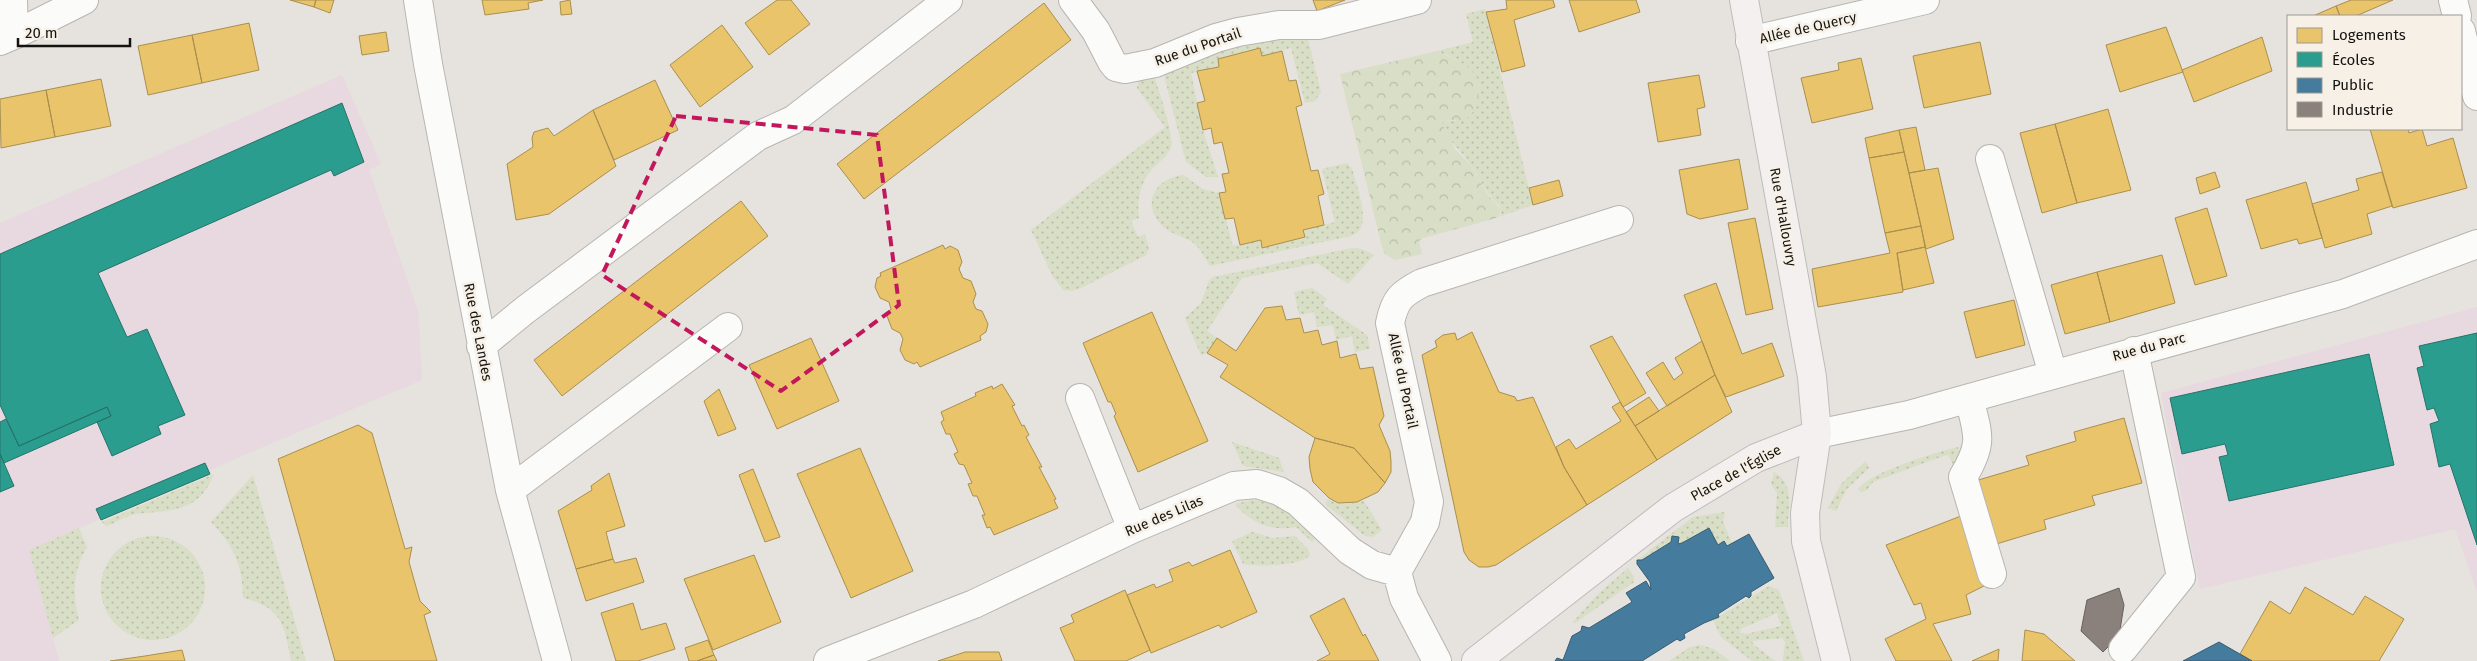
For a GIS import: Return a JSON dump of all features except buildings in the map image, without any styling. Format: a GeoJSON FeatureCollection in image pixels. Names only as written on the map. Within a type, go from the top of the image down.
{"type":"FeatureCollection","features":[{"type":"Feature","properties":{"kind":"main road","name":"Rue d'Hallouvry"},"geometry":{"type":"LineString","coordinates":[[1744,0],[1812,377],[1817,434]]}},
{"type":"Feature","properties":{"kind":"main road","name":"Place de l'Église"},"geometry":{"type":"LineString","coordinates":[[1476,661],[1673,508],[1756,458],[1817,434]]}},
{"type":"Feature","properties":{"kind":"main road"},"geometry":{"type":"LineString","coordinates":[[1817,434],[1805,513],[1806,541],[1836,661]]}},
{"type":"Feature","properties":{"kind":"street"},"geometry":{"type":"LineString","coordinates":[[7,38],[13,0]]}},
{"type":"Feature","properties":{"kind":"street"},"geometry":{"type":"LineString","coordinates":[[7,38],[84,0]]}},
{"type":"Feature","properties":{"kind":"street"},"geometry":{"type":"LineString","coordinates":[[481,346],[525,310],[758,136],[792,120],[948,0]]}},
{"type":"Feature","properties":{"kind":"street","name":"Rue du Portail"},"geometry":{"type":"LineString","coordinates":[[1073,0],[1096,31],[1112,62],[1116,66],[1125,69],[1155,63],[1216,38],[1238,32],[1279,25],[1319,25],[1417,0]]}},
{"type":"Feature","properties":{"kind":"street","name":"Allée de Quercy"},"geometry":{"type":"LineString","coordinates":[[1750,41],[1924,0]]}},
{"type":"Feature","properties":{"kind":"street"},"geometry":{"type":"LineString","coordinates":[[2453,0],[2457,15]]}},
{"type":"Feature","properties":{"kind":"street","name":"Rue des Landes"},"geometry":{"type":"LineString","coordinates":[[419,11],[481,346],[510,490],[557,661]]}},
{"type":"Feature","properties":{"kind":"street"},"geometry":{"type":"LineString","coordinates":[[2462,36],[2477,96]]}},
{"type":"Feature","properties":{"kind":"street"},"geometry":{"type":"LineString","coordinates":[[1990,159],[2053,374]]}},
{"type":"Feature","properties":{"kind":"street","name":"Allée du Portail"},"geometry":{"type":"LineString","coordinates":[[1396,572],[1425,522],[1428,502],[1390,323],[1394,306],[1403,293],[1422,283],[1619,220]]}},
{"type":"Feature","properties":{"kind":"street","name":"Rue du Parc"},"geometry":{"type":"LineString","coordinates":[[1817,434],[1909,415],[2343,294],[2477,244]]}},
{"type":"Feature","properties":{"kind":"street"},"geometry":{"type":"LineString","coordinates":[[510,490],[728,327]]}},
{"type":"Feature","properties":{"kind":"street"},"geometry":{"type":"LineString","coordinates":[[2123,650],[2181,577],[2134,351]]}},
{"type":"Feature","properties":{"kind":"street"},"geometry":{"type":"LineString","coordinates":[[1080,398],[1132,529]]}},
{"type":"Feature","properties":{"kind":"street"},"geometry":{"type":"LineString","coordinates":[[1969,398],[1979,440],[1972,461],[1963,477],[1992,574]]}},
{"type":"Feature","properties":{"kind":"street","name":"Rue des Lilas"},"geometry":{"type":"LineString","coordinates":[[828,661],[974,604],[1132,529],[1234,486],[1257,484],[1279,490],[1298,502],[1350,551],[1372,565],[1396,572]]}},
{"type":"Feature","properties":{"kind":"street"},"geometry":{"type":"LineString","coordinates":[[1396,572],[1404,598],[1437,661]]}},
{"type":"Feature","properties":{"kind":"highlighted area"},"geometry":{"type":"Polygon","coordinates":[[[676,116],[877,135],[899,305],[781,391],[602,275],[676,116]]]}},
{"type":"Feature","properties":{"kind":"shaded area"},"geometry":{"type":"Polygon","coordinates":[[[342,75],[381,164],[369,170],[418,311],[422,380],[251,452],[30,550],[59,661],[0,661],[0,223],[342,75]]]}},
{"type":"Feature","properties":{"kind":"shaded area"},"geometry":{"type":"Polygon","coordinates":[[[2477,307],[2477,592],[2455,529],[2200,589],[2161,393],[2477,307]]]}},
{"type":"Feature","properties":{"kind":"green space"},"geometry":{"type":"Polygon","coordinates":[[[1485,9],[1533,205],[1498,217],[1501,214],[1500,207],[1467,160],[1447,136],[1442,124],[1444,120],[1456,121],[1477,99],[1480,90],[1468,69],[1462,64],[1450,56],[1433,52],[1473,42],[1466,14],[1485,9]]]}},
{"type":"Feature","properties":{"kind":"green space"},"geometry":{"type":"Polygon","coordinates":[[[1291,37],[1308,39],[1321,92],[1315,101],[1305,103],[1291,48],[1262,56],[1259,48],[1218,59],[1219,67],[1191,73],[1203,130],[1218,177],[1206,177],[1186,162],[1163,71],[1237,43],[1291,37]]]}},
{"type":"Feature","properties":{"kind":"green space"},"geometry":{"type":"Polygon","coordinates":[[[1433,52],[1456,59],[1476,76],[1480,91],[1471,115],[1461,121],[1445,120],[1442,124],[1455,149],[1470,164],[1488,195],[1501,210],[1498,217],[1493,219],[1423,238],[1419,241],[1422,254],[1395,260],[1385,254],[1382,247],[1340,74],[1433,52]]]}},
{"type":"Feature","properties":{"kind":"green space"},"geometry":{"type":"Polygon","coordinates":[[[1154,75],[1168,122],[1171,147],[1164,158],[1145,178],[1139,197],[1139,218],[1131,221],[1138,237],[1145,234],[1149,249],[1146,255],[1083,287],[1072,291],[1063,290],[1053,277],[1031,230],[1165,127],[1137,88],[1139,80],[1154,75]]]}},
{"type":"Feature","properties":{"kind":"green space"},"geometry":{"type":"Polygon","coordinates":[[[1347,163],[1352,168],[1360,196],[1363,216],[1362,225],[1358,232],[1351,236],[1210,266],[1194,243],[1165,228],[1153,213],[1153,197],[1156,190],[1167,180],[1183,175],[1203,189],[1219,193],[1233,246],[1261,240],[1263,248],[1305,237],[1303,230],[1335,222],[1322,169],[1347,163]]]}},
{"type":"Feature","properties":{"kind":"green space"},"geometry":{"type":"Polygon","coordinates":[[[1352,248],[1362,249],[1374,255],[1348,284],[1317,263],[1242,278],[1207,331],[1217,338],[1207,353],[1201,355],[1185,318],[1201,303],[1209,281],[1213,277],[1352,248]]]}},
{"type":"Feature","properties":{"kind":"green space"},"geometry":{"type":"Polygon","coordinates":[[[1312,288],[1327,299],[1323,305],[1367,335],[1370,349],[1355,352],[1352,336],[1336,340],[1333,325],[1317,327],[1314,312],[1299,315],[1294,292],[1312,288]]]}},
{"type":"Feature","properties":{"kind":"green space"},"geometry":{"type":"Polygon","coordinates":[[[1232,442],[1279,458],[1284,472],[1243,466],[1232,442]]]}},
{"type":"Feature","properties":{"kind":"green space"},"geometry":{"type":"Polygon","coordinates":[[[1958,447],[1960,453],[1954,466],[1948,455],[1943,456],[1873,482],[1867,490],[1861,492],[1858,489],[1865,482],[1890,469],[1958,447]]]}},
{"type":"Feature","properties":{"kind":"green space"},"geometry":{"type":"Polygon","coordinates":[[[1866,461],[1869,468],[1847,489],[1836,511],[1828,508],[1841,484],[1866,461]]]}},
{"type":"Feature","properties":{"kind":"green space"},"geometry":{"type":"Polygon","coordinates":[[[1774,472],[1781,477],[1788,489],[1788,527],[1775,527],[1777,493],[1771,484],[1774,472]]]}},
{"type":"Feature","properties":{"kind":"green space"},"geometry":{"type":"Polygon","coordinates":[[[214,474],[208,487],[192,503],[172,510],[132,515],[106,526],[102,522],[214,474]]]}},
{"type":"Feature","properties":{"kind":"green space"},"geometry":{"type":"Polygon","coordinates":[[[253,475],[306,661],[291,661],[283,627],[274,613],[256,602],[243,598],[243,586],[235,556],[219,530],[211,522],[253,475]]]}},
{"type":"Feature","properties":{"kind":"green space"},"geometry":{"type":"Polygon","coordinates":[[[1328,499],[1338,504],[1364,501],[1382,530],[1373,537],[1365,536],[1325,504],[1328,499]]]}},
{"type":"Feature","properties":{"kind":"green space"},"geometry":{"type":"Polygon","coordinates":[[[1251,500],[1262,501],[1279,507],[1316,536],[1312,542],[1296,527],[1279,528],[1262,524],[1241,511],[1235,504],[1251,500]]]}},
{"type":"Feature","properties":{"kind":"green space"},"geometry":{"type":"Polygon","coordinates":[[[1725,512],[1723,522],[1732,543],[1727,546],[1724,541],[1718,545],[1709,528],[1678,544],[1678,537],[1673,536],[1671,542],[1642,560],[1637,560],[1693,517],[1725,512]]]}},
{"type":"Feature","properties":{"kind":"green space"},"geometry":{"type":"Polygon","coordinates":[[[79,528],[87,547],[82,556],[75,582],[75,601],[79,620],[53,638],[29,550],[79,528]]]}},
{"type":"Feature","properties":{"kind":"green space"},"geometry":{"type":"Polygon","coordinates":[[[1252,532],[1273,538],[1295,536],[1308,549],[1310,555],[1306,559],[1289,563],[1268,565],[1243,564],[1232,541],[1252,532]]]}},
{"type":"Feature","properties":{"kind":"green space"},"geometry":{"type":"Polygon","coordinates":[[[153,536],[173,540],[190,551],[201,568],[205,588],[201,608],[190,625],[173,636],[153,640],[133,636],[116,625],[105,608],[101,588],[105,568],[116,551],[133,540],[153,536]]]}},
{"type":"Feature","properties":{"kind":"green space"},"geometry":{"type":"Polygon","coordinates":[[[1628,568],[1634,577],[1634,582],[1575,623],[1573,622],[1598,594],[1628,568]]]}},
{"type":"Feature","properties":{"kind":"green space"},"geometry":{"type":"Polygon","coordinates":[[[1769,586],[1779,590],[1804,661],[1783,661],[1785,642],[1782,638],[1752,641],[1753,644],[1775,661],[1752,661],[1721,637],[1713,620],[1769,586]],[[1777,613],[1741,629],[1740,633],[1746,634],[1781,626],[1777,613]]]}},
{"type":"Feature","properties":{"kind":"green space"},"geometry":{"type":"Polygon","coordinates":[[[1700,645],[1714,649],[1730,661],[1669,661],[1690,647],[1700,645]]]}}]}
